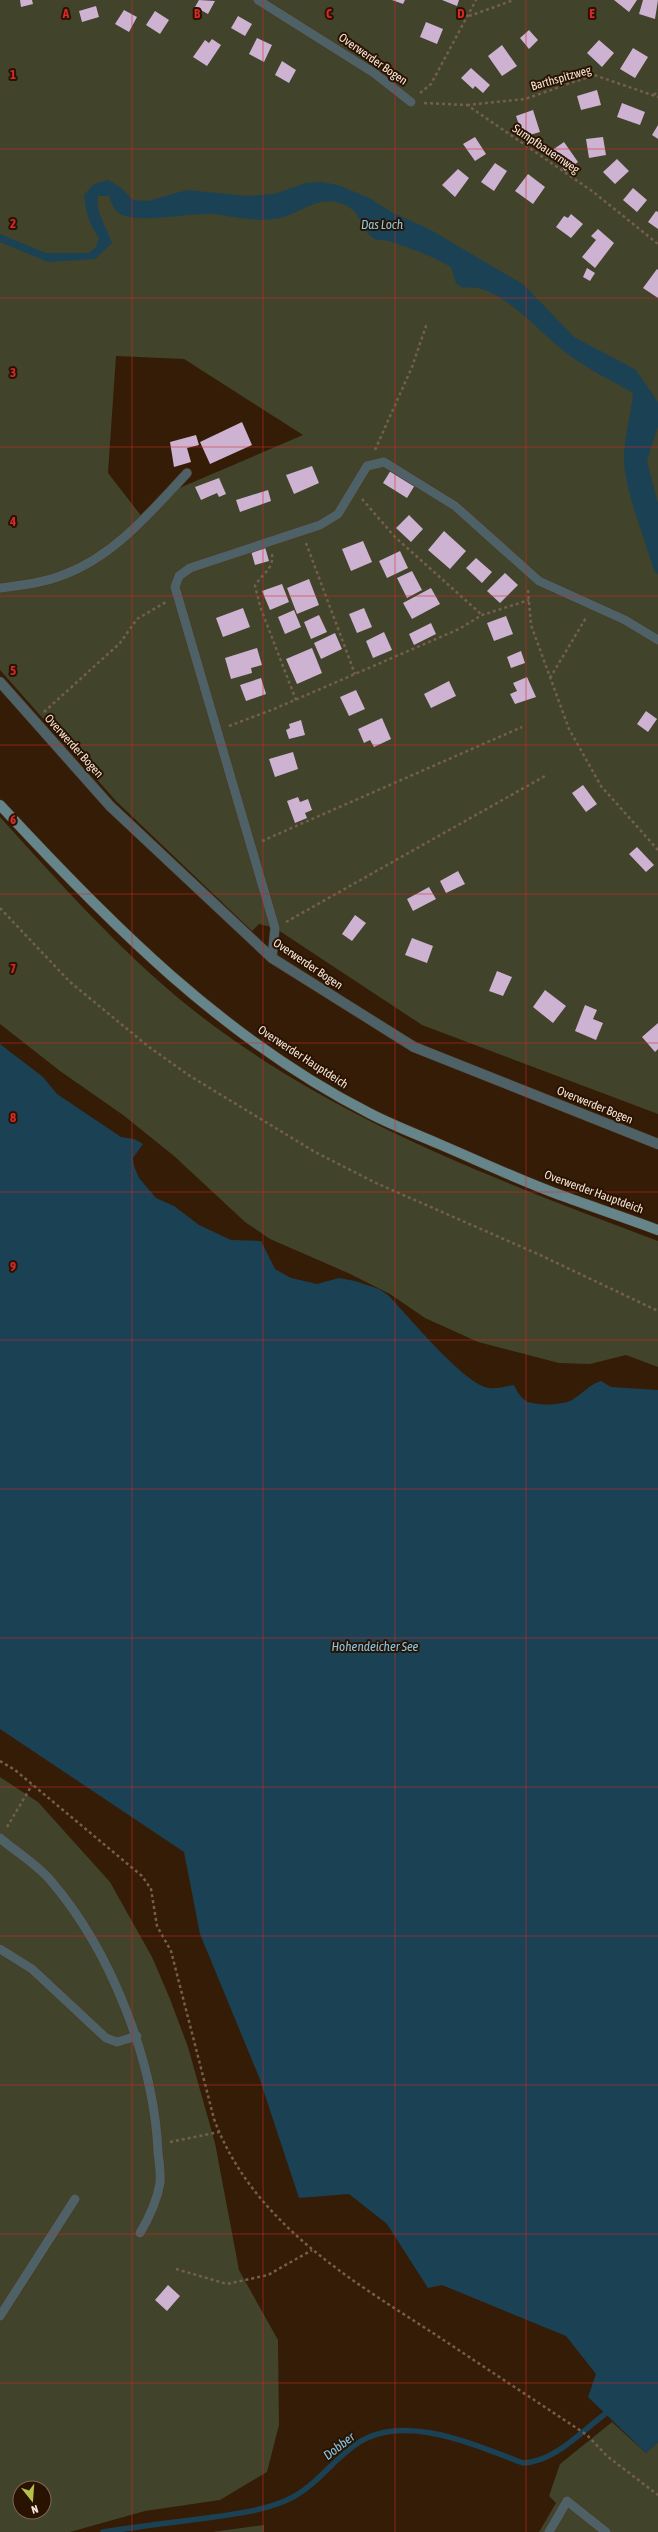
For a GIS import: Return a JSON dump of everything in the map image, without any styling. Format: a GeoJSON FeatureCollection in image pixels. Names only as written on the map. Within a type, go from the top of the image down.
{"type":"FeatureCollection","features":[{"type":"Feature","properties":{"kind":"street","name":"Overwerder Bogen"},"geometry":{"type":"LineString","coordinates":[[0,682],[110,806],[272,958],[414,1047],[658,1144]]}},
{"type":"Feature","properties":{"kind":"street","name":"Overwerder Hauptdeich"},"geometry":{"type":"LineString","coordinates":[[0,805],[74,885],[171,976],[237,1030],[302,1075],[370,1114],[559,1194],[658,1230]]}},
{"type":"Feature","properties":{"kind":"lane","name":"Overwerder Bogen"},"geometry":{"type":"LineString","coordinates":[[258,0],[374,73],[411,102]]}},
{"type":"Feature","properties":{"kind":"lane"},"geometry":{"type":"LineString","coordinates":[[272,958],[275,928],[177,596],[175,587],[179,576],[190,568],[270,543],[320,525],[338,514],[367,466],[384,462],[455,506],[539,582],[592,607],[625,620],[658,640]]}},
{"type":"Feature","properties":{"kind":"lane"},"geometry":{"type":"LineString","coordinates":[[0,588],[35,583],[63,575],[96,559],[134,529],[187,473]]}},
{"type":"Feature","properties":{"kind":"lane"},"geometry":{"type":"LineString","coordinates":[[2,1834],[50,1880],[83,1923],[115,1985],[137,2036],[157,2118],[160,2183],[150,2215],[140,2233]]}},
{"type":"Feature","properties":{"kind":"lane"},"geometry":{"type":"LineString","coordinates":[[0,1949],[32,1969],[106,2038],[117,2042],[137,2036]]}},
{"type":"Feature","properties":{"kind":"lane"},"geometry":{"type":"LineString","coordinates":[[0,2316],[75,2199]]}},
{"type":"Feature","properties":{"kind":"lane"},"geometry":{"type":"LineString","coordinates":[[549,2532],[566,2501],[606,2532]]}},
{"type":"Feature","properties":{"kind":"path"},"geometry":{"type":"LineString","coordinates":[[411,102],[431,84],[476,0]]}},
{"type":"Feature","properties":{"kind":"path"},"geometry":{"type":"LineString","coordinates":[[468,16],[514,0]]}},
{"type":"Feature","properties":{"kind":"path","name":"Barthspitzweg"},"geometry":{"type":"LineString","coordinates":[[467,105],[524,99],[594,75],[658,97]]}},
{"type":"Feature","properties":{"kind":"path"},"geometry":{"type":"LineString","coordinates":[[654,95],[658,90]]}},
{"type":"Feature","properties":{"kind":"path"},"geometry":{"type":"LineString","coordinates":[[411,102],[467,105]]}},
{"type":"Feature","properties":{"kind":"path","name":"Sumpfbauernweg"},"geometry":{"type":"LineString","coordinates":[[467,105],[592,191],[658,244]]}},
{"type":"Feature","properties":{"kind":"path"},"geometry":{"type":"LineString","coordinates":[[367,466],[412,367],[427,324]]}},
{"type":"Feature","properties":{"kind":"path"},"geometry":{"type":"LineString","coordinates":[[353,489],[395,537],[482,615]]}},
{"type":"Feature","properties":{"kind":"path"},"geometry":{"type":"LineString","coordinates":[[302,532],[355,674]]}},
{"type":"Feature","properties":{"kind":"path"},"geometry":{"type":"LineString","coordinates":[[270,543],[273,562],[254,586],[261,609],[296,700]]}},
{"type":"Feature","properties":{"kind":"path"},"geometry":{"type":"LineString","coordinates":[[526,570],[531,625],[569,729],[601,786],[658,850]]}},
{"type":"Feature","properties":{"kind":"path"},"geometry":{"type":"LineString","coordinates":[[34,722],[120,643],[137,619],[177,596]]}},
{"type":"Feature","properties":{"kind":"path"},"geometry":{"type":"LineString","coordinates":[[217,731],[296,700],[459,629],[482,615],[529,600]]}},
{"type":"Feature","properties":{"kind":"path"},"geometry":{"type":"LineString","coordinates":[[550,678],[592,607]]}},
{"type":"Feature","properties":{"kind":"path"},"geometry":{"type":"LineString","coordinates":[[251,846],[522,727]]}},
{"type":"Feature","properties":{"kind":"path"},"geometry":{"type":"LineString","coordinates":[[275,928],[546,776]]}},
{"type":"Feature","properties":{"kind":"path"},"geometry":{"type":"LineString","coordinates":[[0,908],[70,982],[149,1047],[190,1076],[315,1152],[376,1183],[540,1255],[658,1312]]}},
{"type":"Feature","properties":{"kind":"path"},"geometry":{"type":"LineString","coordinates":[[0,1761],[15,1770],[126,1861],[142,1876],[150,1889],[157,1926],[171,1951],[219,2132],[224,2145],[272,2213],[312,2250],[408,2317],[578,2428],[587,2435],[606,2456],[658,2495]]}},
{"type":"Feature","properties":{"kind":"path"},"geometry":{"type":"LineString","coordinates":[[2,1834],[32,1785]]}},
{"type":"Feature","properties":{"kind":"path"},"geometry":{"type":"LineString","coordinates":[[158,2144],[219,2132]]}},
{"type":"Feature","properties":{"kind":"path"},"geometry":{"type":"LineString","coordinates":[[176,2269],[227,2284],[268,2275],[312,2250]]}},
{"type":"Feature","properties":{"kind":"green space"},"geometry":{"type":"Polygon","coordinates":[[[0,0],[658,0],[658,1114],[422,1025],[275,928],[259,924],[252,931],[116,801],[0,670],[0,0]],[[116,356],[108,473],[146,522],[177,489],[303,435],[184,359],[116,356]]]}},
{"type":"Feature","properties":{"kind":"green space"},"geometry":{"type":"Polygon","coordinates":[[[0,817],[50,873],[102,927],[156,979],[214,1026],[265,1062],[373,1122],[428,1149],[542,1197],[658,1241],[658,1367],[626,1355],[590,1364],[559,1363],[478,1342],[425,1318],[390,1294],[348,1273],[270,1239],[245,1222],[174,1156],[123,1115],[60,1071],[0,1024],[0,817]]]}},
{"type":"Feature","properties":{"kind":"green space"},"geometry":{"type":"Polygon","coordinates":[[[0,1777],[38,1802],[110,1882],[152,1957],[188,2047],[215,2143],[239,2270],[278,2340],[279,2425],[267,2472],[220,2500],[145,2511],[70,2532],[0,2532],[0,1777]]]}},
{"type":"Feature","properties":{"kind":"green space"},"geometry":{"type":"Polygon","coordinates":[[[612,2422],[646,2453],[658,2442],[658,2532],[539,2532],[556,2503],[549,2496],[560,2464],[612,2422]]]}},
{"type":"Feature","properties":{"kind":"green space"},"geometry":{"type":"Polygon","coordinates":[[[264,2525],[264,2532],[212,2532],[264,2525]]]}},
{"type":"Feature","properties":{"kind":"water","name":"Das Loch"},"geometry":{"type":"Polygon","coordinates":[[[108,180],[120,187],[133,200],[148,201],[187,190],[248,196],[274,194],[306,183],[321,182],[338,185],[369,198],[393,213],[429,229],[524,285],[574,337],[636,370],[658,402],[658,426],[647,461],[658,503],[658,574],[654,571],[650,559],[630,496],[625,471],[625,442],[633,393],[573,358],[517,310],[503,300],[489,292],[476,288],[463,288],[456,283],[451,267],[413,249],[389,241],[375,239],[366,231],[353,210],[348,206],[332,201],[316,203],[288,216],[262,220],[211,214],[139,218],[120,214],[114,208],[109,196],[98,196],[98,208],[112,243],[95,259],[48,262],[0,242],[0,234],[46,253],[89,253],[96,247],[99,238],[88,218],[84,195],[94,184],[108,180]]]}},
{"type":"Feature","properties":{"kind":"water","name":"Hohendeicher See"},"geometry":{"type":"Polygon","coordinates":[[[0,1044],[43,1077],[57,1094],[121,1137],[134,1139],[143,1144],[133,1158],[134,1166],[139,1178],[156,1198],[174,1206],[199,1225],[231,1240],[261,1241],[275,1269],[291,1278],[317,1284],[339,1278],[355,1281],[379,1289],[389,1296],[422,1333],[452,1363],[479,1384],[489,1388],[514,1385],[526,1401],[544,1404],[568,1402],[576,1398],[593,1384],[601,1381],[611,1387],[658,1390],[658,2442],[646,2453],[588,2397],[596,2374],[566,2336],[442,2285],[428,2288],[387,2224],[349,2194],[299,2198],[259,2077],[200,1934],[184,1852],[0,1729],[0,1044]]]}},
{"type":"Feature","properties":{"kind":"building"},"geometry":{"type":"Polygon","coordinates":[[[20,0],[32,0],[33,4],[21,7],[20,0]]]}},
{"type":"Feature","properties":{"kind":"building"},"geometry":{"type":"Polygon","coordinates":[[[199,0],[215,1],[208,14],[195,7],[199,0]]]}},
{"type":"Feature","properties":{"kind":"building"},"geometry":{"type":"Polygon","coordinates":[[[392,0],[405,0],[403,4],[392,0]]]}},
{"type":"Feature","properties":{"kind":"building"},"geometry":{"type":"Polygon","coordinates":[[[442,0],[459,0],[457,6],[442,0]]]}},
{"type":"Feature","properties":{"kind":"building"},"geometry":{"type":"Polygon","coordinates":[[[614,0],[637,0],[629,12],[614,0]]]}},
{"type":"Feature","properties":{"kind":"building"},"geometry":{"type":"Polygon","coordinates":[[[643,0],[658,0],[655,19],[639,14],[643,0]]]}},
{"type":"Feature","properties":{"kind":"building"},"geometry":{"type":"Polygon","coordinates":[[[96,6],[99,17],[82,22],[79,11],[96,6]]]}},
{"type":"Feature","properties":{"kind":"building"},"geometry":{"type":"Polygon","coordinates":[[[124,10],[137,17],[129,32],[115,24],[124,10]]]}},
{"type":"Feature","properties":{"kind":"building"},"geometry":{"type":"Polygon","coordinates":[[[155,11],[169,20],[160,34],[146,25],[155,11]]]}},
{"type":"Feature","properties":{"kind":"building"},"geometry":{"type":"Polygon","coordinates":[[[238,16],[252,24],[245,36],[231,28],[238,16]]]}},
{"type":"Feature","properties":{"kind":"building"},"geometry":{"type":"Polygon","coordinates":[[[426,22],[443,29],[437,44],[420,37],[426,22]]]}},
{"type":"Feature","properties":{"kind":"building"},"geometry":{"type":"Polygon","coordinates":[[[529,30],[538,40],[529,49],[520,38],[529,30]]]}},
{"type":"Feature","properties":{"kind":"building"},"geometry":{"type":"Polygon","coordinates":[[[257,38],[272,45],[264,62],[249,54],[257,38]]]}},
{"type":"Feature","properties":{"kind":"building"},"geometry":{"type":"Polygon","coordinates":[[[212,39],[221,45],[207,66],[193,57],[205,40],[209,43],[212,39]]]}},
{"type":"Feature","properties":{"kind":"building"},"geometry":{"type":"Polygon","coordinates":[[[599,40],[614,53],[602,67],[587,53],[599,40]]]}},
{"type":"Feature","properties":{"kind":"building"},"geometry":{"type":"Polygon","coordinates":[[[502,45],[517,66],[502,76],[488,56],[502,45]]]}},
{"type":"Feature","properties":{"kind":"building"},"geometry":{"type":"Polygon","coordinates":[[[633,48],[648,57],[635,78],[620,69],[633,48]]]}},
{"type":"Feature","properties":{"kind":"building"},"geometry":{"type":"Polygon","coordinates":[[[282,61],[296,70],[289,83],[275,75],[282,61]]]}},
{"type":"Feature","properties":{"kind":"building"},"geometry":{"type":"Polygon","coordinates":[[[471,68],[490,85],[483,93],[475,86],[473,89],[461,78],[471,68]]]}},
{"type":"Feature","properties":{"kind":"building"},"geometry":{"type":"Polygon","coordinates":[[[597,90],[601,105],[581,110],[577,96],[597,90]]]}},
{"type":"Feature","properties":{"kind":"building"},"geometry":{"type":"Polygon","coordinates":[[[622,103],[645,112],[640,125],[617,117],[622,103]]]}},
{"type":"Feature","properties":{"kind":"building"},"geometry":{"type":"Polygon","coordinates":[[[533,110],[540,132],[523,137],[516,116],[533,110]]]}},
{"type":"Feature","properties":{"kind":"building"},"geometry":{"type":"Polygon","coordinates":[[[658,125],[658,139],[652,135],[658,125]]]}},
{"type":"Feature","properties":{"kind":"building"},"geometry":{"type":"Polygon","coordinates":[[[475,137],[486,154],[475,161],[463,144],[475,137]]]}},
{"type":"Feature","properties":{"kind":"building"},"geometry":{"type":"Polygon","coordinates":[[[603,137],[606,155],[589,158],[586,139],[603,137]]]}},
{"type":"Feature","properties":{"kind":"building"},"geometry":{"type":"Polygon","coordinates":[[[564,142],[578,162],[565,171],[551,151],[564,142]]]}},
{"type":"Feature","properties":{"kind":"building"},"geometry":{"type":"Polygon","coordinates":[[[617,159],[629,171],[615,184],[603,172],[617,159]]]}},
{"type":"Feature","properties":{"kind":"building"},"geometry":{"type":"Polygon","coordinates":[[[495,163],[507,171],[494,191],[481,182],[495,163]]]}},
{"type":"Feature","properties":{"kind":"building"},"geometry":{"type":"Polygon","coordinates":[[[458,169],[469,178],[455,197],[442,185],[458,169]]]}},
{"type":"Feature","properties":{"kind":"building"},"geometry":{"type":"Polygon","coordinates":[[[528,174],[545,187],[533,204],[515,191],[528,174]]]}},
{"type":"Feature","properties":{"kind":"building"},"geometry":{"type":"Polygon","coordinates":[[[633,188],[647,200],[637,212],[623,200],[633,188]]]}},
{"type":"Feature","properties":{"kind":"building"},"geometry":{"type":"Polygon","coordinates":[[[656,211],[658,212],[658,229],[648,222],[656,211]]]}},
{"type":"Feature","properties":{"kind":"building"},"geometry":{"type":"Polygon","coordinates":[[[571,214],[583,224],[571,238],[556,227],[564,216],[568,218],[571,214]]]}},
{"type":"Feature","properties":{"kind":"building"},"geometry":{"type":"Polygon","coordinates":[[[598,229],[614,243],[595,268],[582,257],[596,240],[591,236],[598,229]]]}},
{"type":"Feature","properties":{"kind":"building"},"geometry":{"type":"Polygon","coordinates":[[[587,268],[595,273],[590,281],[583,277],[587,268]]]}},
{"type":"Feature","properties":{"kind":"building"},"geometry":{"type":"Polygon","coordinates":[[[657,269],[658,270],[658,298],[643,288],[657,269]]]}},
{"type":"Feature","properties":{"kind":"building"},"geometry":{"type":"Polygon","coordinates":[[[242,422],[252,445],[210,464],[200,442],[242,422]]]}},
{"type":"Feature","properties":{"kind":"building"},"geometry":{"type":"Polygon","coordinates":[[[196,435],[199,445],[187,448],[191,462],[174,467],[170,442],[196,435]]]}},
{"type":"Feature","properties":{"kind":"building"},"geometry":{"type":"Polygon","coordinates":[[[312,466],[319,483],[294,494],[286,475],[312,466]]]}},
{"type":"Feature","properties":{"kind":"building"},"geometry":{"type":"Polygon","coordinates":[[[391,470],[415,485],[407,498],[383,483],[391,470]]]}},
{"type":"Feature","properties":{"kind":"building"},"geometry":{"type":"Polygon","coordinates":[[[219,478],[226,494],[219,497],[217,493],[201,500],[195,487],[219,478]]]}},
{"type":"Feature","properties":{"kind":"building"},"geometry":{"type":"Polygon","coordinates":[[[268,490],[271,501],[240,512],[236,500],[268,490]]]}},
{"type":"Feature","properties":{"kind":"building"},"geometry":{"type":"Polygon","coordinates":[[[409,515],[423,529],[411,542],[396,528],[409,515]]]}},
{"type":"Feature","properties":{"kind":"building"},"geometry":{"type":"Polygon","coordinates":[[[444,531],[466,551],[450,569],[428,550],[444,531]]]}},
{"type":"Feature","properties":{"kind":"building"},"geometry":{"type":"Polygon","coordinates":[[[363,541],[372,562],[351,571],[342,549],[363,541]]]}},
{"type":"Feature","properties":{"kind":"building"},"geometry":{"type":"Polygon","coordinates":[[[265,547],[269,561],[255,565],[251,551],[265,547]]]}},
{"type":"Feature","properties":{"kind":"building"},"geometry":{"type":"Polygon","coordinates":[[[400,551],[408,568],[387,578],[379,561],[400,551]]]}},
{"type":"Feature","properties":{"kind":"building"},"geometry":{"type":"Polygon","coordinates":[[[476,558],[492,572],[482,583],[466,568],[476,558]]]}},
{"type":"Feature","properties":{"kind":"building"},"geometry":{"type":"Polygon","coordinates":[[[412,571],[422,590],[407,598],[397,578],[412,571]]]}},
{"type":"Feature","properties":{"kind":"building"},"geometry":{"type":"Polygon","coordinates":[[[505,573],[518,585],[500,603],[487,591],[505,573]]]}},
{"type":"Feature","properties":{"kind":"building"},"geometry":{"type":"Polygon","coordinates":[[[309,579],[319,605],[297,614],[287,588],[309,579]]]}},
{"type":"Feature","properties":{"kind":"building"},"geometry":{"type":"Polygon","coordinates":[[[282,584],[289,602],[270,610],[262,591],[282,584]]]}},
{"type":"Feature","properties":{"kind":"building"},"geometry":{"type":"Polygon","coordinates":[[[431,588],[440,604],[412,619],[403,603],[431,588]]]}},
{"type":"Feature","properties":{"kind":"building"},"geometry":{"type":"Polygon","coordinates":[[[243,608],[250,627],[223,637],[216,618],[243,608]]]}},
{"type":"Feature","properties":{"kind":"building"},"geometry":{"type":"Polygon","coordinates":[[[364,608],[372,627],[357,633],[349,614],[364,608]]]}},
{"type":"Feature","properties":{"kind":"building"},"geometry":{"type":"Polygon","coordinates":[[[294,610],[301,627],[285,634],[278,617],[294,610]]]}},
{"type":"Feature","properties":{"kind":"building"},"geometry":{"type":"Polygon","coordinates":[[[319,615],[327,632],[311,639],[304,622],[319,615]]]}},
{"type":"Feature","properties":{"kind":"building"},"geometry":{"type":"Polygon","coordinates":[[[506,616],[513,634],[494,641],[487,623],[506,616]]]}},
{"type":"Feature","properties":{"kind":"building"},"geometry":{"type":"Polygon","coordinates":[[[431,623],[436,634],[414,645],[409,634],[431,623]]]}},
{"type":"Feature","properties":{"kind":"building"},"geometry":{"type":"Polygon","coordinates":[[[384,632],[392,650],[373,658],[366,641],[384,632]]]}},
{"type":"Feature","properties":{"kind":"building"},"geometry":{"type":"Polygon","coordinates":[[[335,633],[342,649],[321,659],[314,643],[335,633]]]}},
{"type":"Feature","properties":{"kind":"building"},"geometry":{"type":"Polygon","coordinates":[[[257,648],[262,665],[251,668],[252,673],[231,679],[225,658],[257,648]]]}},
{"type":"Feature","properties":{"kind":"building"},"geometry":{"type":"Polygon","coordinates":[[[312,648],[322,673],[297,684],[286,659],[312,648]]]}},
{"type":"Feature","properties":{"kind":"building"},"geometry":{"type":"Polygon","coordinates":[[[521,651],[525,663],[511,668],[507,657],[521,651]]]}},
{"type":"Feature","properties":{"kind":"building"},"geometry":{"type":"Polygon","coordinates":[[[527,677],[536,697],[515,704],[510,694],[517,691],[513,683],[527,677]]]}},
{"type":"Feature","properties":{"kind":"building"},"geometry":{"type":"Polygon","coordinates":[[[261,678],[266,694],[246,701],[240,685],[261,678]]]}},
{"type":"Feature","properties":{"kind":"building"},"geometry":{"type":"Polygon","coordinates":[[[449,681],[456,696],[431,708],[424,694],[449,681]]]}},
{"type":"Feature","properties":{"kind":"building"},"geometry":{"type":"Polygon","coordinates":[[[356,690],[365,709],[349,716],[340,697],[356,690]]]}},
{"type":"Feature","properties":{"kind":"building"},"geometry":{"type":"Polygon","coordinates":[[[646,711],[657,719],[648,732],[637,724],[646,711]]]}},
{"type":"Feature","properties":{"kind":"building"},"geometry":{"type":"Polygon","coordinates":[[[382,718],[391,739],[374,747],[370,740],[364,743],[358,729],[382,718]]]}},
{"type":"Feature","properties":{"kind":"building"},"geometry":{"type":"Polygon","coordinates":[[[301,720],[305,735],[289,739],[286,730],[290,728],[289,724],[301,720]]]}},
{"type":"Feature","properties":{"kind":"building"},"geometry":{"type":"Polygon","coordinates":[[[293,752],[298,769],[275,777],[269,759],[293,752]]]}},
{"type":"Feature","properties":{"kind":"building"},"geometry":{"type":"Polygon","coordinates":[[[583,785],[597,804],[586,812],[572,793],[583,785]]]}},
{"type":"Feature","properties":{"kind":"building"},"geometry":{"type":"Polygon","coordinates":[[[298,797],[300,802],[308,799],[312,810],[305,813],[307,818],[295,823],[287,801],[298,797]]]}},
{"type":"Feature","properties":{"kind":"building"},"geometry":{"type":"Polygon","coordinates":[[[637,847],[654,865],[646,872],[629,854],[637,847]]]}},
{"type":"Feature","properties":{"kind":"building"},"geometry":{"type":"Polygon","coordinates":[[[458,871],[465,884],[446,893],[440,881],[458,871]]]}},
{"type":"Feature","properties":{"kind":"building"},"geometry":{"type":"Polygon","coordinates":[[[429,887],[436,899],[413,911],[407,899],[429,887]]]}},
{"type":"Feature","properties":{"kind":"building"},"geometry":{"type":"Polygon","coordinates":[[[355,915],[366,923],[352,941],[342,934],[355,915]]]}},
{"type":"Feature","properties":{"kind":"building"},"geometry":{"type":"Polygon","coordinates":[[[412,938],[433,946],[427,963],[405,955],[412,938]]]}},
{"type":"Feature","properties":{"kind":"building"},"geometry":{"type":"Polygon","coordinates":[[[497,971],[512,977],[503,996],[489,991],[497,971]]]}},
{"type":"Feature","properties":{"kind":"building"},"geometry":{"type":"Polygon","coordinates":[[[545,990],[566,1006],[553,1023],[533,1007],[545,990]]]}},
{"type":"Feature","properties":{"kind":"building"},"geometry":{"type":"Polygon","coordinates":[[[585,1005],[597,1010],[593,1019],[603,1023],[596,1040],[575,1031],[585,1005]]]}},
{"type":"Feature","properties":{"kind":"building"},"geometry":{"type":"Polygon","coordinates":[[[658,1023],[658,1049],[655,1052],[642,1037],[658,1023]]]}},
{"type":"Feature","properties":{"kind":"building"},"geometry":{"type":"Polygon","coordinates":[[[168,2285],[180,2296],[167,2311],[155,2300],[168,2285]]]}},
{"type":"Feature","properties":{"kind":"waterway","name":"Dobber"},"geometry":{"type":"LineString","coordinates":[[103,2532],[232,2514],[277,2504],[297,2495],[358,2443],[377,2434],[397,2431],[419,2431],[441,2435],[484,2448],[523,2463],[534,2461],[556,2452],[567,2445],[605,2414]]}}]}
